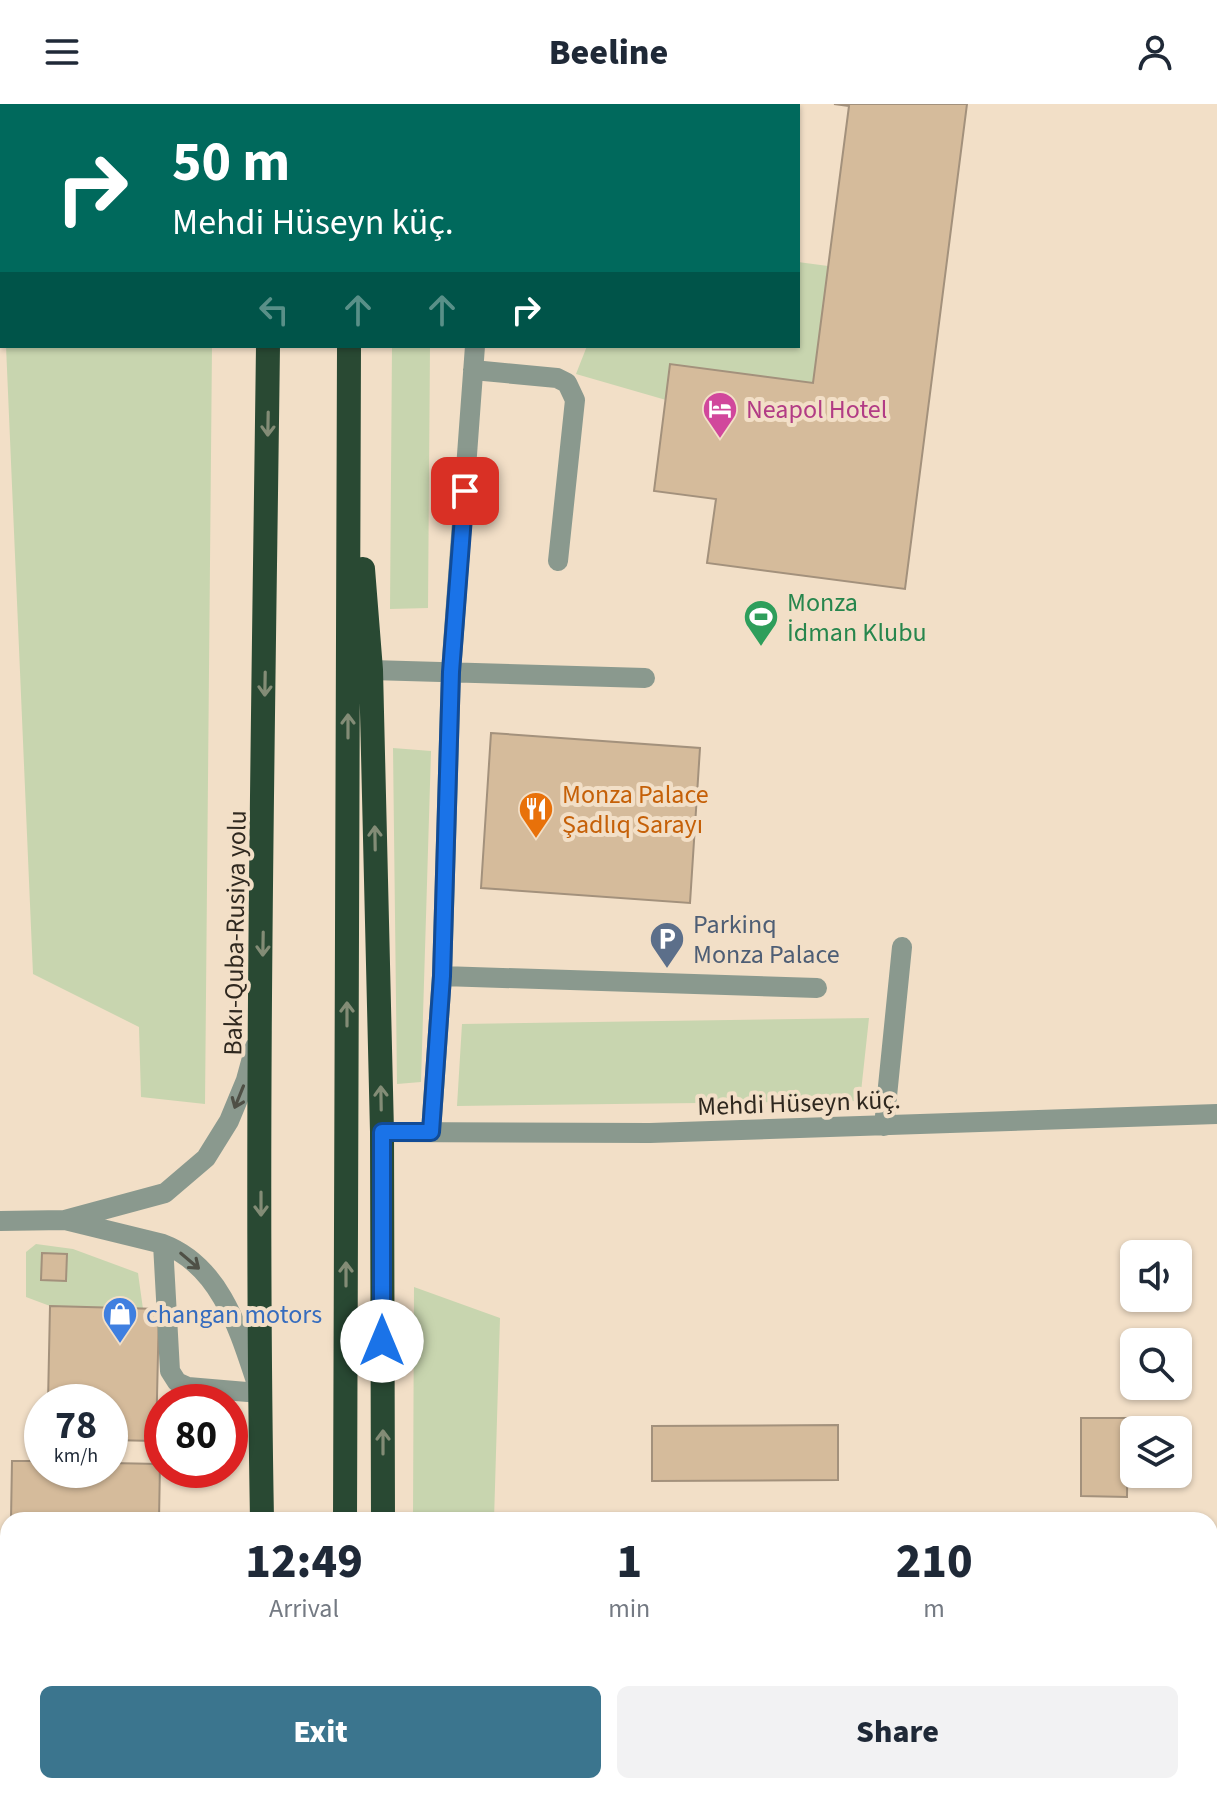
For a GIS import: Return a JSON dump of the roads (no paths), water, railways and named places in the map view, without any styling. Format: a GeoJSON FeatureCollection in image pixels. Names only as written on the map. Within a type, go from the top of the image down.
{"type":"FeatureCollection","features":[{"type":"Feature","properties":{"kind":"highway","name":"Bakı-Quba-Rusiya yolu"},"geometry":{"type":"LineString","coordinates":[[262,1512],[260,1393],[268,348]]}},
{"type":"Feature","properties":{"kind":"highway"},"geometry":{"type":"LineString","coordinates":[[345,1512],[349,348]]}},
{"type":"Feature","properties":{"kind":"highway"},"geometry":{"type":"LineString","coordinates":[[350,395],[371,670],[382,1132],[383,1512]]}},
{"type":"Feature","properties":{"kind":"street"},"geometry":{"type":"LineString","coordinates":[[431,1132],[442,976],[451,672],[475,348]]}},
{"type":"Feature","properties":{"kind":"street"},"geometry":{"type":"LineString","coordinates":[[473,370],[557,378],[567,383],[575,400],[558,561]]}},
{"type":"Feature","properties":{"kind":"street"},"geometry":{"type":"LineString","coordinates":[[371,670],[645,678]]}},
{"type":"Feature","properties":{"kind":"street"},"geometry":{"type":"LineString","coordinates":[[884,1126],[902,947]]}},
{"type":"Feature","properties":{"kind":"street"},"geometry":{"type":"LineString","coordinates":[[442,976],[817,988]]}},
{"type":"Feature","properties":{"kind":"street"},"geometry":{"type":"LineString","coordinates":[[0,1221],[65,1220],[165,1193],[206,1158],[229,1121],[246,1080],[262,1022]]}},
{"type":"Feature","properties":{"kind":"street","name":"Mehdi Hüseyn küç."},"geometry":{"type":"LineString","coordinates":[[382,1132],[650,1133],[1217,1114]]}},
{"type":"Feature","properties":{"kind":"street"},"geometry":{"type":"LineString","coordinates":[[65,1220],[163,1244],[176,1249],[197,1266],[222,1294],[260,1393],[188,1387],[177,1382],[170,1371],[163,1244]]}},
{"type":"Feature","properties":{"kind":"place","name":"Neapol Hotel"},"geometry":{"type":"Point","coordinates":[720,440]}},
{"type":"Feature","properties":{"kind":"place","name":"Monza İdman Klubu"},"geometry":{"type":"Point","coordinates":[761,648]}},
{"type":"Feature","properties":{"kind":"place","name":"Monza Palace Şadlıq Sarayı"},"geometry":{"type":"Point","coordinates":[536,840]}},
{"type":"Feature","properties":{"kind":"place","name":"Parkinq Monza Palace"},"geometry":{"type":"Point","coordinates":[667,970]}},
{"type":"Feature","properties":{"kind":"place","name":"changan motors"},"geometry":{"type":"Point","coordinates":[120,1345]}}]}
